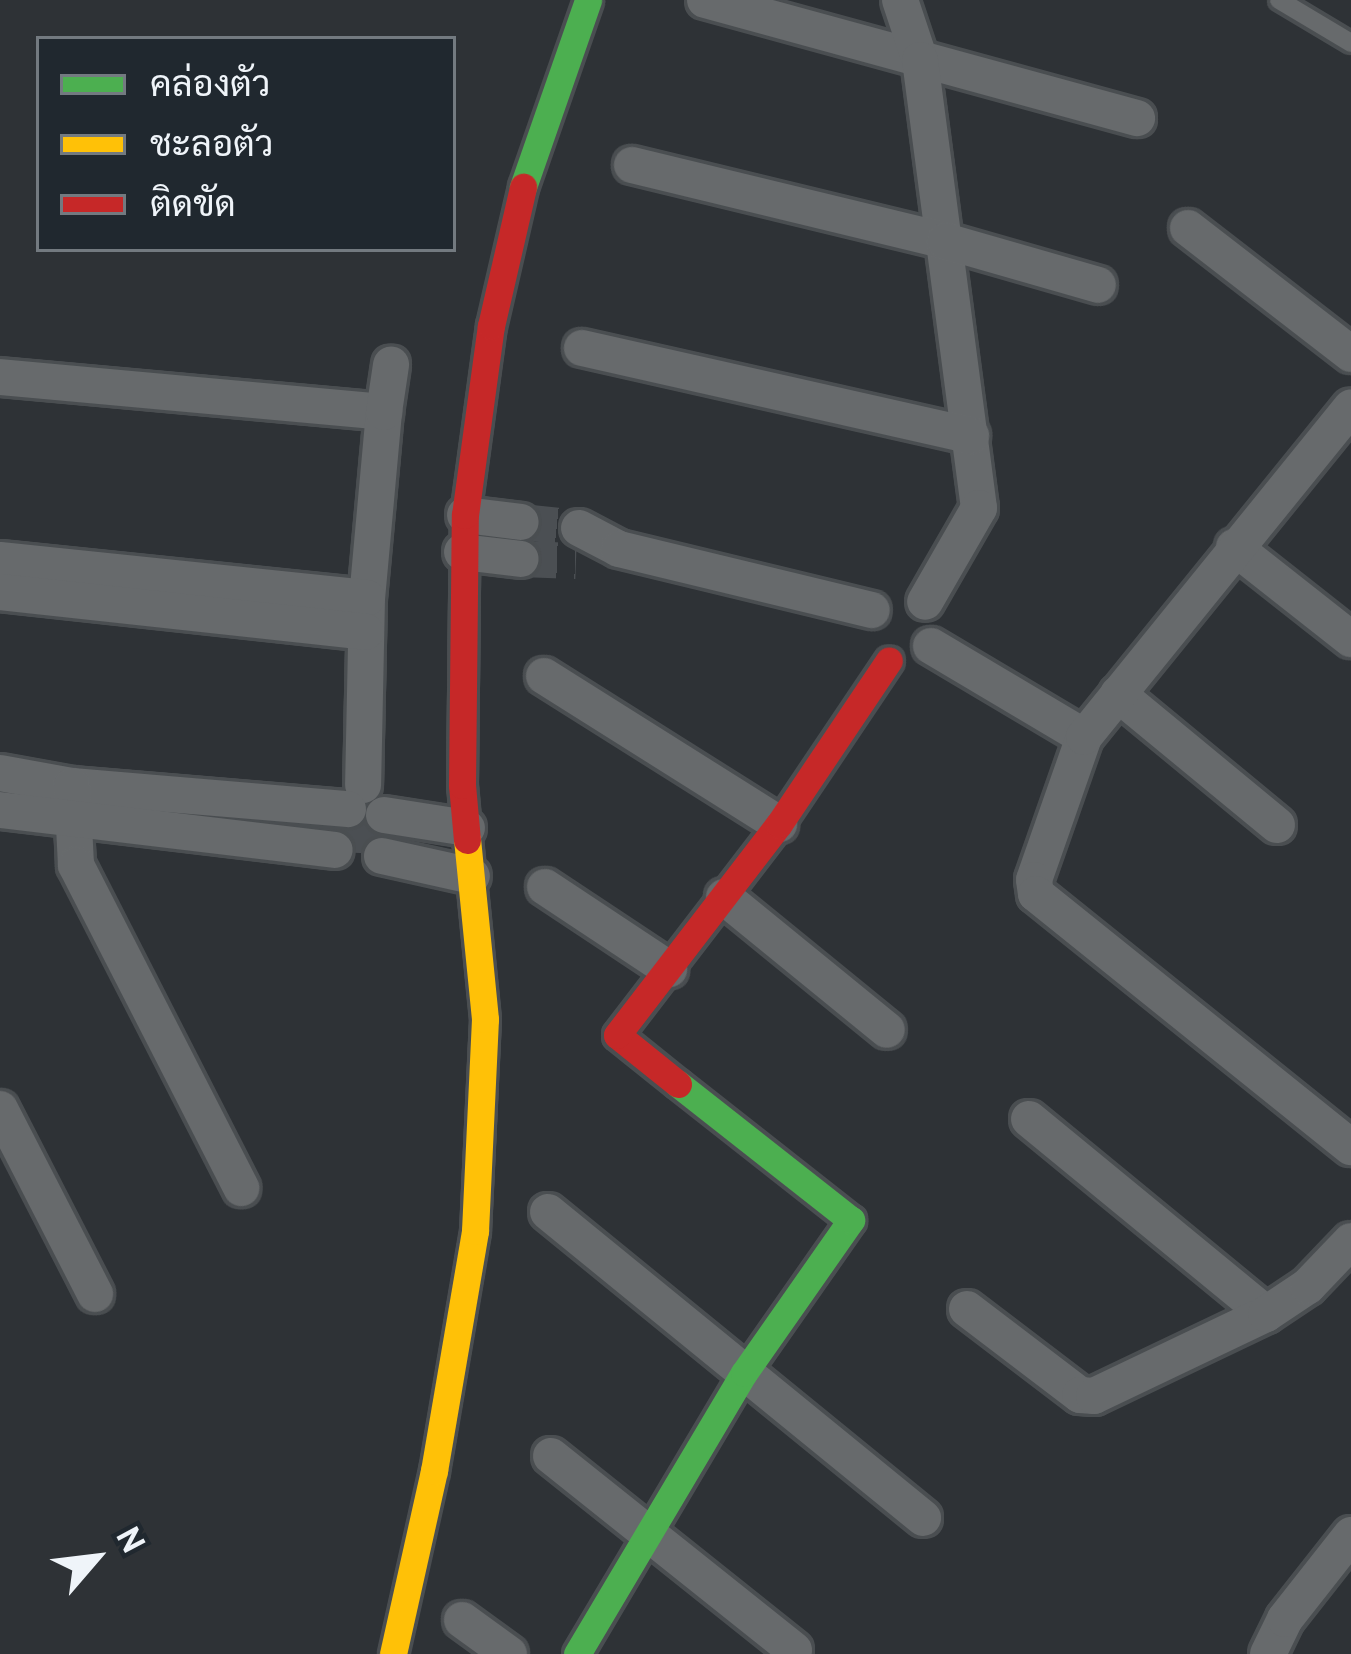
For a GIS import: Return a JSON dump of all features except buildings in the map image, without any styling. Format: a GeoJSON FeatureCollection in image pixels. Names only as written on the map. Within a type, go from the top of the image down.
{"type":"FeatureCollection","features":[{"type":"Feature","properties":{"kind":"street"},"geometry":{"type":"LineString","coordinates":[[393,1654],[434,1472],[475,1231],[485,1019],[466,828],[463,534],[491,326],[532,148],[588,0]]}},
{"type":"Feature","properties":{"kind":"street"},"geometry":{"type":"LineString","coordinates":[[705,0],[1137,118]]}},
{"type":"Feature","properties":{"kind":"street"},"geometry":{"type":"LineString","coordinates":[[900,0],[920,61],[979,508],[925,602]]}},
{"type":"Feature","properties":{"kind":"street"},"geometry":{"type":"LineString","coordinates":[[632,165],[945,241],[1098,285]]}},
{"type":"Feature","properties":{"kind":"street"},"geometry":{"type":"LineString","coordinates":[[1188,228],[1351,354]]}},
{"type":"Feature","properties":{"kind":"street"},"geometry":{"type":"LineString","coordinates":[[582,348],[971,436]]}},
{"type":"Feature","properties":{"kind":"street"},"geometry":{"type":"LineString","coordinates":[[365,803],[367,615],[392,365]]}},
{"type":"Feature","properties":{"kind":"street"},"geometry":{"type":"LineString","coordinates":[[0,377],[384,412]]}},
{"type":"Feature","properties":{"kind":"street"},"geometry":{"type":"LineString","coordinates":[[1351,407],[1084,737],[1034,880],[1036,894],[1351,1147]]}},
{"type":"Feature","properties":{"kind":"street"},"geometry":{"type":"LineString","coordinates":[[463,534],[521,522]]}},
{"type":"Feature","properties":{"kind":"street"},"geometry":{"type":"LineString","coordinates":[[463,534],[521,559]]}},
{"type":"Feature","properties":{"kind":"street"},"geometry":{"type":"LineString","coordinates":[[578,544],[620,549],[872,610],[903,593],[925,602],[943,652]]}},
{"type":"Feature","properties":{"kind":"street"},"geometry":{"type":"LineString","coordinates":[[1234,547],[1351,639]]}},
{"type":"Feature","properties":{"kind":"street"},"geometry":{"type":"LineString","coordinates":[[0,560],[367,615]]}},
{"type":"Feature","properties":{"kind":"street"},"geometry":{"type":"LineString","coordinates":[[0,592],[367,615]]}},
{"type":"Feature","properties":{"kind":"street"},"geometry":{"type":"LineString","coordinates":[[872,610],[868,633],[890,660],[913,661],[943,652],[1084,737]]}},
{"type":"Feature","properties":{"kind":"street"},"geometry":{"type":"LineString","coordinates":[[577,1654],[744,1373],[851,1220],[617,1035],[779,824],[890,660]]}},
{"type":"Feature","properties":{"kind":"street"},"geometry":{"type":"LineString","coordinates":[[544,676],[779,824]]}},
{"type":"Feature","properties":{"kind":"street"},"geometry":{"type":"LineString","coordinates":[[1118,694],[1277,825]]}},
{"type":"Feature","properties":{"kind":"street"},"geometry":{"type":"LineString","coordinates":[[0,773],[72,786],[365,803],[466,828]]}},
{"type":"Feature","properties":{"kind":"street"},"geometry":{"type":"LineString","coordinates":[[72,786],[70,823],[76,865],[242,1188]]}},
{"type":"Feature","properties":{"kind":"street"},"geometry":{"type":"LineString","coordinates":[[0,810],[70,823],[335,850]]}},
{"type":"Feature","properties":{"kind":"street"},"geometry":{"type":"LineString","coordinates":[[382,856],[472,876]]}},
{"type":"Feature","properties":{"kind":"street"},"geometry":{"type":"LineString","coordinates":[[545,887],[669,969]]}},
{"type":"Feature","properties":{"kind":"street"},"geometry":{"type":"LineString","coordinates":[[724,897],[887,1030]]}},
{"type":"Feature","properties":{"kind":"street"},"geometry":{"type":"LineString","coordinates":[[0,1109],[95,1294]]}},
{"type":"Feature","properties":{"kind":"street"},"geometry":{"type":"LineString","coordinates":[[1029,1119],[1266,1314]]}},
{"type":"Feature","properties":{"kind":"street"},"geometry":{"type":"LineString","coordinates":[[548,1212],[922,1517]]}},
{"type":"Feature","properties":{"kind":"street"},"geometry":{"type":"LineString","coordinates":[[967,1309],[1080,1395],[1094,1396],[1266,1314],[1308,1286],[1351,1241]]}},
{"type":"Feature","properties":{"kind":"street"},"geometry":{"type":"LineString","coordinates":[[551,1456],[794,1650]]}},
{"type":"Feature","properties":{"kind":"street"},"geometry":{"type":"LineString","coordinates":[[1268,1654],[1338,1572],[1351,1535]]}},
{"type":"Feature","properties":{"kind":"street"},"geometry":{"type":"LineString","coordinates":[[462,1620],[509,1654]]}},
{"type":"Feature","properties":{"kind":"lane"},"geometry":{"type":"LineString","coordinates":[[1279,0],[1351,43]]}},
{"type":"Feature","properties":{"kind":"tunnel"},"geometry":{"type":"LineString","coordinates":[[521,522],[579,528]]}},
{"type":"Feature","properties":{"kind":"tunnel"},"geometry":{"type":"LineString","coordinates":[[521,559],[576,561]]}},
{"type":"Feature","properties":{"kind":"tunnel"},"geometry":{"type":"LineString","coordinates":[[360,853],[363,785]]}},
{"type":"Feature","properties":{"kind":"traffic: fast"},"geometry":{"type":"LineString","coordinates":[[523,187],[588,0]]}},
{"type":"Feature","properties":{"kind":"traffic: fast"},"geometry":{"type":"LineString","coordinates":[[577,1654],[744,1373],[851,1220],[678,1084]]}},
{"type":"Feature","properties":{"kind":"traffic: slow"},"geometry":{"type":"LineString","coordinates":[[393,1654],[434,1471],[475,1231],[485,1019],[467,840]]}},
{"type":"Feature","properties":{"kind":"traffic: jam"},"geometry":{"type":"LineString","coordinates":[[467,840],[462,785],[465,515],[491,326],[523,187]]}},
{"type":"Feature","properties":{"kind":"traffic: jam"},"geometry":{"type":"LineString","coordinates":[[678,1084],[617,1035],[779,824],[889,660]]}}]}
